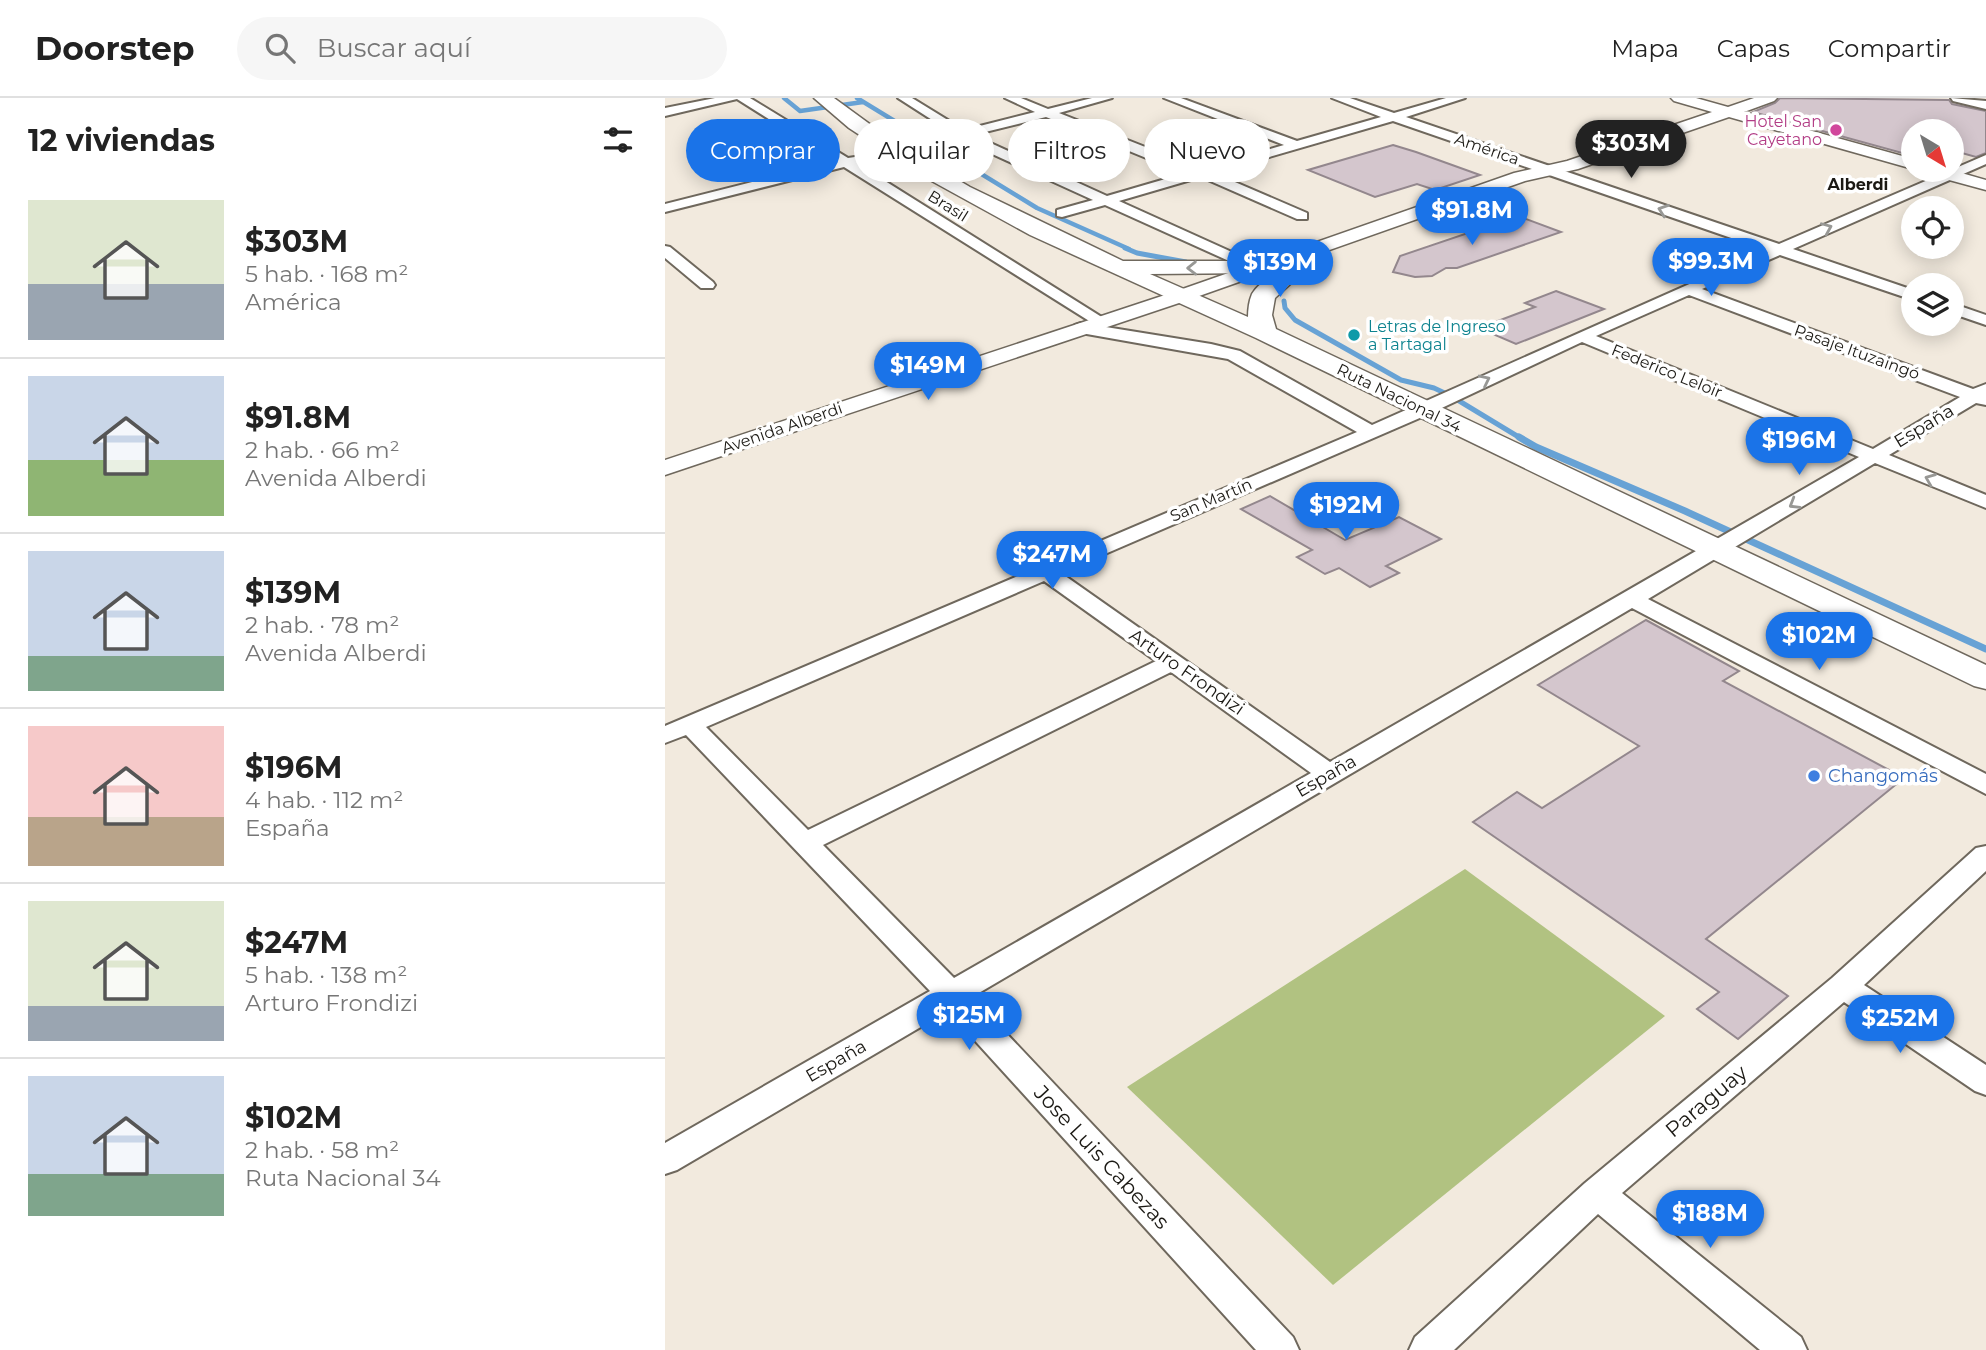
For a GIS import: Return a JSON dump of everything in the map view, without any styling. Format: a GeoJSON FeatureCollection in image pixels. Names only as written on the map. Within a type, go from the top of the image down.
{"type":"FeatureCollection","features":[{"type":"Feature","properties":{"kind":"highway","name":"Ruta Nacional 34"},"geometry":{"type":"LineString","coordinates":[[829,103],[854,121]]}},
{"type":"Feature","properties":{"kind":"highway","name":"Ruta Nacional 34"},"geometry":{"type":"LineString","coordinates":[[949,182],[1178,297],[1265,333],[1423,410],[1732,540],[1986,678]]}},
{"type":"Feature","properties":{"kind":"highway"},"geometry":{"type":"LineString","coordinates":[[1117,267],[1260,266]]}},
{"type":"Feature","properties":{"kind":"highway"},"geometry":{"type":"LineString","coordinates":[[1265,333],[1259,315],[1263,296],[1287,276]]}},
{"type":"Feature","properties":{"kind":"main road"},"geometry":{"type":"LineString","coordinates":[[1679,98],[1901,161]]}},
{"type":"Feature","properties":{"kind":"main road","name":"Avenida Alberdi"},"geometry":{"type":"LineString","coordinates":[[1735,114],[1769,98]]}},
{"type":"Feature","properties":{"kind":"main road","name":"Avenida Alberdi"},"geometry":{"type":"LineString","coordinates":[[1178,297],[1233,293],[1287,276],[1558,174],[1735,114],[1792,98]]}},
{"type":"Feature","properties":{"kind":"main road","name":"Avenida Alberdi"},"geometry":{"type":"LineString","coordinates":[[665,468],[1178,297],[1260,266],[1520,177],[1558,174]]}},
{"type":"Feature","properties":{"kind":"main road"},"geometry":{"type":"LineString","coordinates":[[1964,178],[1986,185]]}},
{"type":"Feature","properties":{"kind":"main road"},"geometry":{"type":"LineString","coordinates":[[1348,236],[1348,242],[1372,246]]}},
{"type":"Feature","properties":{"kind":"street"},"geometry":{"type":"LineString","coordinates":[[665,112],[732,98]]}},
{"type":"Feature","properties":{"kind":"street","name":"Brasil"},"geometry":{"type":"LineString","coordinates":[[742,98],[1090,325]]}},
{"type":"Feature","properties":{"kind":"street"},"geometry":{"type":"LineString","coordinates":[[904,98],[937,119]]}},
{"type":"Feature","properties":{"kind":"street"},"geometry":{"type":"LineString","coordinates":[[1011,98],[1144,152]]}},
{"type":"Feature","properties":{"kind":"street"},"geometry":{"type":"LineString","coordinates":[[994,126],[1107,98]]}},
{"type":"Feature","properties":{"kind":"street"},"geometry":{"type":"LineString","coordinates":[[1170,98],[1297,145]]}},
{"type":"Feature","properties":{"kind":"street","name":"América"},"geometry":{"type":"LineString","coordinates":[[1338,98],[1901,291]]}},
{"type":"Feature","properties":{"kind":"street"},"geometry":{"type":"LineString","coordinates":[[1270,153],[1459,98]]}},
{"type":"Feature","properties":{"kind":"street"},"geometry":{"type":"LineString","coordinates":[[1957,98],[1986,105]]}},
{"type":"Feature","properties":{"kind":"street"},"geometry":{"type":"LineString","coordinates":[[994,149],[1229,256]]}},
{"type":"Feature","properties":{"kind":"street","name":"San Martín"},"geometry":{"type":"LineString","coordinates":[[1964,166],[1986,159]]}},
{"type":"Feature","properties":{"kind":"street"},"geometry":{"type":"LineString","coordinates":[[665,208],[854,161]]}},
{"type":"Feature","properties":{"kind":"street"},"geometry":{"type":"LineString","coordinates":[[1062,213],[1171,182]]}},
{"type":"Feature","properties":{"kind":"street"},"geometry":{"type":"LineString","coordinates":[[1224,182],[1302,216]]}},
{"type":"Feature","properties":{"kind":"street","name":"San Martín"},"geometry":{"type":"LineString","coordinates":[[677,729],[1423,410],[1921,182]]}},
{"type":"Feature","properties":{"kind":"street"},"geometry":{"type":"LineString","coordinates":[[665,250],[707,285]]}},
{"type":"Feature","properties":{"kind":"street","name":"Pasaje Ituzaingó"},"geometry":{"type":"LineString","coordinates":[[1688,289],[1982,395]]}},
{"type":"Feature","properties":{"kind":"street"},"geometry":{"type":"LineString","coordinates":[[1964,312],[1986,320]]}},
{"type":"Feature","properties":{"kind":"street"},"geometry":{"type":"LineString","coordinates":[[1090,325],[1234,355],[1371,432]]}},
{"type":"Feature","properties":{"kind":"street","name":"Federico Leloir"},"geometry":{"type":"LineString","coordinates":[[1581,336],[1986,502]]}},
{"type":"Feature","properties":{"kind":"street","name":"España"},"geometry":{"type":"LineString","coordinates":[[665,1160],[1982,395]]}},
{"type":"Feature","properties":{"kind":"street","name":"Arturo Frondizi"},"geometry":{"type":"LineString","coordinates":[[1044,571],[1330,774]]}},
{"type":"Feature","properties":{"kind":"street"},"geometry":{"type":"LineString","coordinates":[[1632,599],[1986,785]]}},
{"type":"Feature","properties":{"kind":"street"},"geometry":{"type":"LineString","coordinates":[[804,843],[1173,662]]}},
{"type":"Feature","properties":{"kind":"street","name":"Jose Luis Cabezas"},"geometry":{"type":"LineString","coordinates":[[677,729],[804,843],[951,994],[1280,1350]]}},
{"type":"Feature","properties":{"kind":"street","name":"Paraguay"},"geometry":{"type":"LineString","coordinates":[[1429,1350],[1597,1193],[1843,986],[1986,855]]}},
{"type":"Feature","properties":{"kind":"street"},"geometry":{"type":"LineString","coordinates":[[1843,986],[1986,1082]]}},
{"type":"Feature","properties":{"kind":"street"},"geometry":{"type":"LineString","coordinates":[[1597,1193],[1788,1350]]}},
{"type":"Feature","properties":{"kind":"green space"},"geometry":{"type":"Polygon","coordinates":[[[1465,869],[1665,1016],[1333,1285],[1127,1087],[1465,869]]]}},
{"type":"Feature","properties":{"kind":"building"},"geometry":{"type":"Polygon","coordinates":[[[1780,98],[1949,100],[1952,104],[1986,111],[1986,153],[1976,157],[1964,154],[1964,119],[1901,119],[1901,153],[1753,112],[1775,103],[1780,98]]]}},
{"type":"Feature","properties":{"kind":"building"},"geometry":{"type":"Polygon","coordinates":[[[1393,145],[1480,175],[1435,190],[1417,184],[1375,197],[1308,170],[1393,145]]]}},
{"type":"Feature","properties":{"kind":"building"},"geometry":{"type":"Polygon","coordinates":[[[1518,216],[1561,232],[1457,268],[1446,268],[1432,276],[1415,277],[1393,272],[1400,256],[1518,216]]]}},
{"type":"Feature","properties":{"kind":"building"},"geometry":{"type":"Polygon","coordinates":[[[1556,291],[1604,309],[1516,344],[1479,328],[1535,307],[1525,303],[1556,291]]]}},
{"type":"Feature","properties":{"kind":"building"},"geometry":{"type":"Polygon","coordinates":[[[1270,496],[1345,540],[1399,517],[1441,539],[1386,566],[1399,573],[1370,587],[1339,568],[1325,574],[1297,557],[1312,550],[1241,509],[1270,496]]]}},
{"type":"Feature","properties":{"kind":"building"},"geometry":{"type":"Polygon","coordinates":[[[1646,620],[1739,671],[1723,681],[1904,778],[1706,939],[1788,996],[1738,1039],[1697,1009],[1719,992],[1473,822],[1517,792],[1542,808],[1639,746],[1538,685],[1646,620]]]}},
{"type":"Feature","properties":{"kind":"waterway"},"geometry":{"type":"LineString","coordinates":[[784,98],[800,111],[863,102]]}},
{"type":"Feature","properties":{"kind":"waterway"},"geometry":{"type":"LineString","coordinates":[[857,98],[1037,208],[1129,249]]}},
{"type":"Feature","properties":{"kind":"waterway"},"geometry":{"type":"LineString","coordinates":[[1125,248],[1137,253],[1186,262]]}},
{"type":"Feature","properties":{"kind":"waterway"},"geometry":{"type":"LineString","coordinates":[[1284,301],[1285,308],[1295,320],[1401,380],[1434,388],[1451,396],[1522,439]]}},
{"type":"Feature","properties":{"kind":"waterway"},"geometry":{"type":"LineString","coordinates":[[1519,437],[1986,649]]}},
{"type":"Feature","properties":{"kind":"place","name":"Hotel San Cayetano"},"geometry":{"type":"Point","coordinates":[1836,130]}},
{"type":"Feature","properties":{"kind":"place","name":"Letras de Ingreso a Tartagal"},"geometry":{"type":"Point","coordinates":[1354,335]}},
{"type":"Feature","properties":{"kind":"place","name":"Changomás"},"geometry":{"type":"Point","coordinates":[1814,776]}},
{"type":"Feature","properties":{"kind":"district","name":"Alberdi"},"geometry":{"type":"Point","coordinates":[1858,184]}}]}
